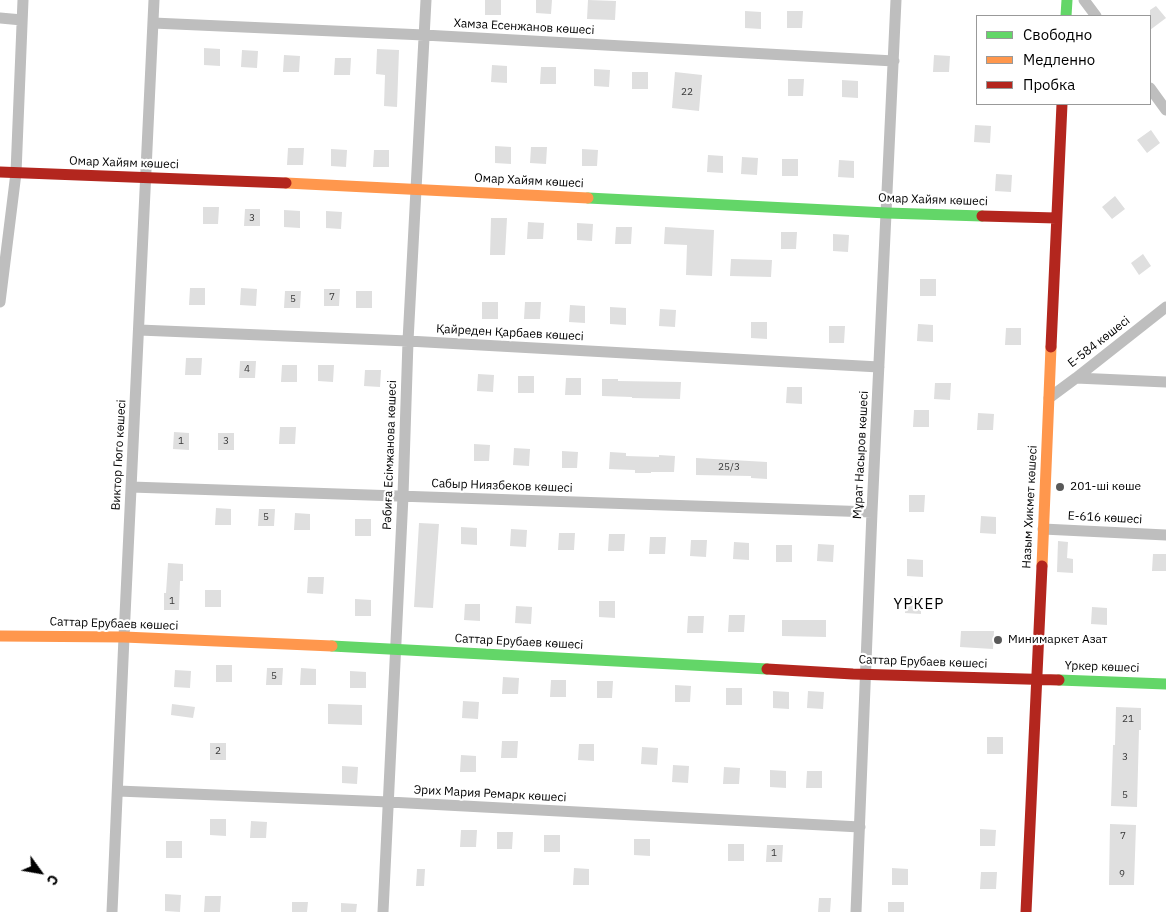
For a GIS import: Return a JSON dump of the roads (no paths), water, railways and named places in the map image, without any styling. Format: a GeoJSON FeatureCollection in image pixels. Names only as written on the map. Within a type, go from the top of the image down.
{"type":"FeatureCollection","features":[{"type":"Feature","properties":{"kind":"street"},"geometry":{"type":"LineString","coordinates":[[0,302],[16,173],[23,0]]}},
{"type":"Feature","properties":{"kind":"street","name":"Виктор Гюго көшесі"},"geometry":{"type":"LineString","coordinates":[[112,912],[154,0]]}},
{"type":"Feature","properties":{"kind":"street","name":"Рәбиға Есімжанова көшесі"},"geometry":{"type":"LineString","coordinates":[[383,912],[403,496],[408,341],[426,0]]}},
{"type":"Feature","properties":{"kind":"street","name":"Мұрат Насыров көшесі"},"geometry":{"type":"LineString","coordinates":[[856,912],[872,512],[896,0]]}},
{"type":"Feature","properties":{"kind":"street"},"geometry":{"type":"LineString","coordinates":[[1066,15],[1067,0]]}},
{"type":"Feature","properties":{"kind":"street"},"geometry":{"type":"LineString","coordinates":[[1084,0],[1095,15]]}},
{"type":"Feature","properties":{"kind":"street"},"geometry":{"type":"LineString","coordinates":[[0,18],[22,20]]}},
{"type":"Feature","properties":{"kind":"street","name":"Хамза Есенжанов көшесі"},"geometry":{"type":"LineString","coordinates":[[153,23],[424,35],[894,61]]}},
{"type":"Feature","properties":{"kind":"street"},"geometry":{"type":"LineString","coordinates":[[1151,89],[1166,110]]}},
{"type":"Feature","properties":{"kind":"street","name":"Назым Хикмет көшесі"},"geometry":{"type":"LineString","coordinates":[[1026,912],[1062,105]]}},
{"type":"Feature","properties":{"kind":"street","name":"Омар Хайям көшесі"},"geometry":{"type":"LineString","coordinates":[[0,172],[417,189],[886,213],[1056,218]]}},
{"type":"Feature","properties":{"kind":"street","name":"Е-584 көшесі"},"geometry":{"type":"LineString","coordinates":[[1049,398],[1166,307]]}},
{"type":"Feature","properties":{"kind":"street","name":"Қайреден Қарбаев көшесі"},"geometry":{"type":"LineString","coordinates":[[139,330],[408,341],[879,367]]}},
{"type":"Feature","properties":{"kind":"street"},"geometry":{"type":"LineString","coordinates":[[1076,378],[1166,382]]}},
{"type":"Feature","properties":{"kind":"street","name":"Сабыр Ниязбеков көшесі"},"geometry":{"type":"LineString","coordinates":[[131,487],[872,512]]}},
{"type":"Feature","properties":{"kind":"street","name":"Е-616 көшесі"},"geometry":{"type":"LineString","coordinates":[[1043,529],[1166,535]]}},
{"type":"Feature","properties":{"kind":"street","name":"Саттар Ерубаев көшесі"},"geometry":{"type":"LineString","coordinates":[[0,636],[124,638],[396,649],[866,674],[1036,679]]}},
{"type":"Feature","properties":{"kind":"street","name":"Үркер көшесі"},"geometry":{"type":"LineString","coordinates":[[1036,679],[1166,684]]}},
{"type":"Feature","properties":{"kind":"street","name":"Эрих Мария Ремарк көшесі"},"geometry":{"type":"LineString","coordinates":[[118,791],[389,802],[860,827]]}},
{"type":"Feature","properties":{"kind":"place","name":"201-ші көше"},"geometry":{"type":"Point","coordinates":[1060,487]}},
{"type":"Feature","properties":{"kind":"place","name":"Минимаркет Азат"},"geometry":{"type":"Point","coordinates":[998,640]}},
{"type":"Feature","properties":{"kind":"district","name":"ҮРКЕР"},"geometry":{"type":"Point","coordinates":[919,605]}}]}
